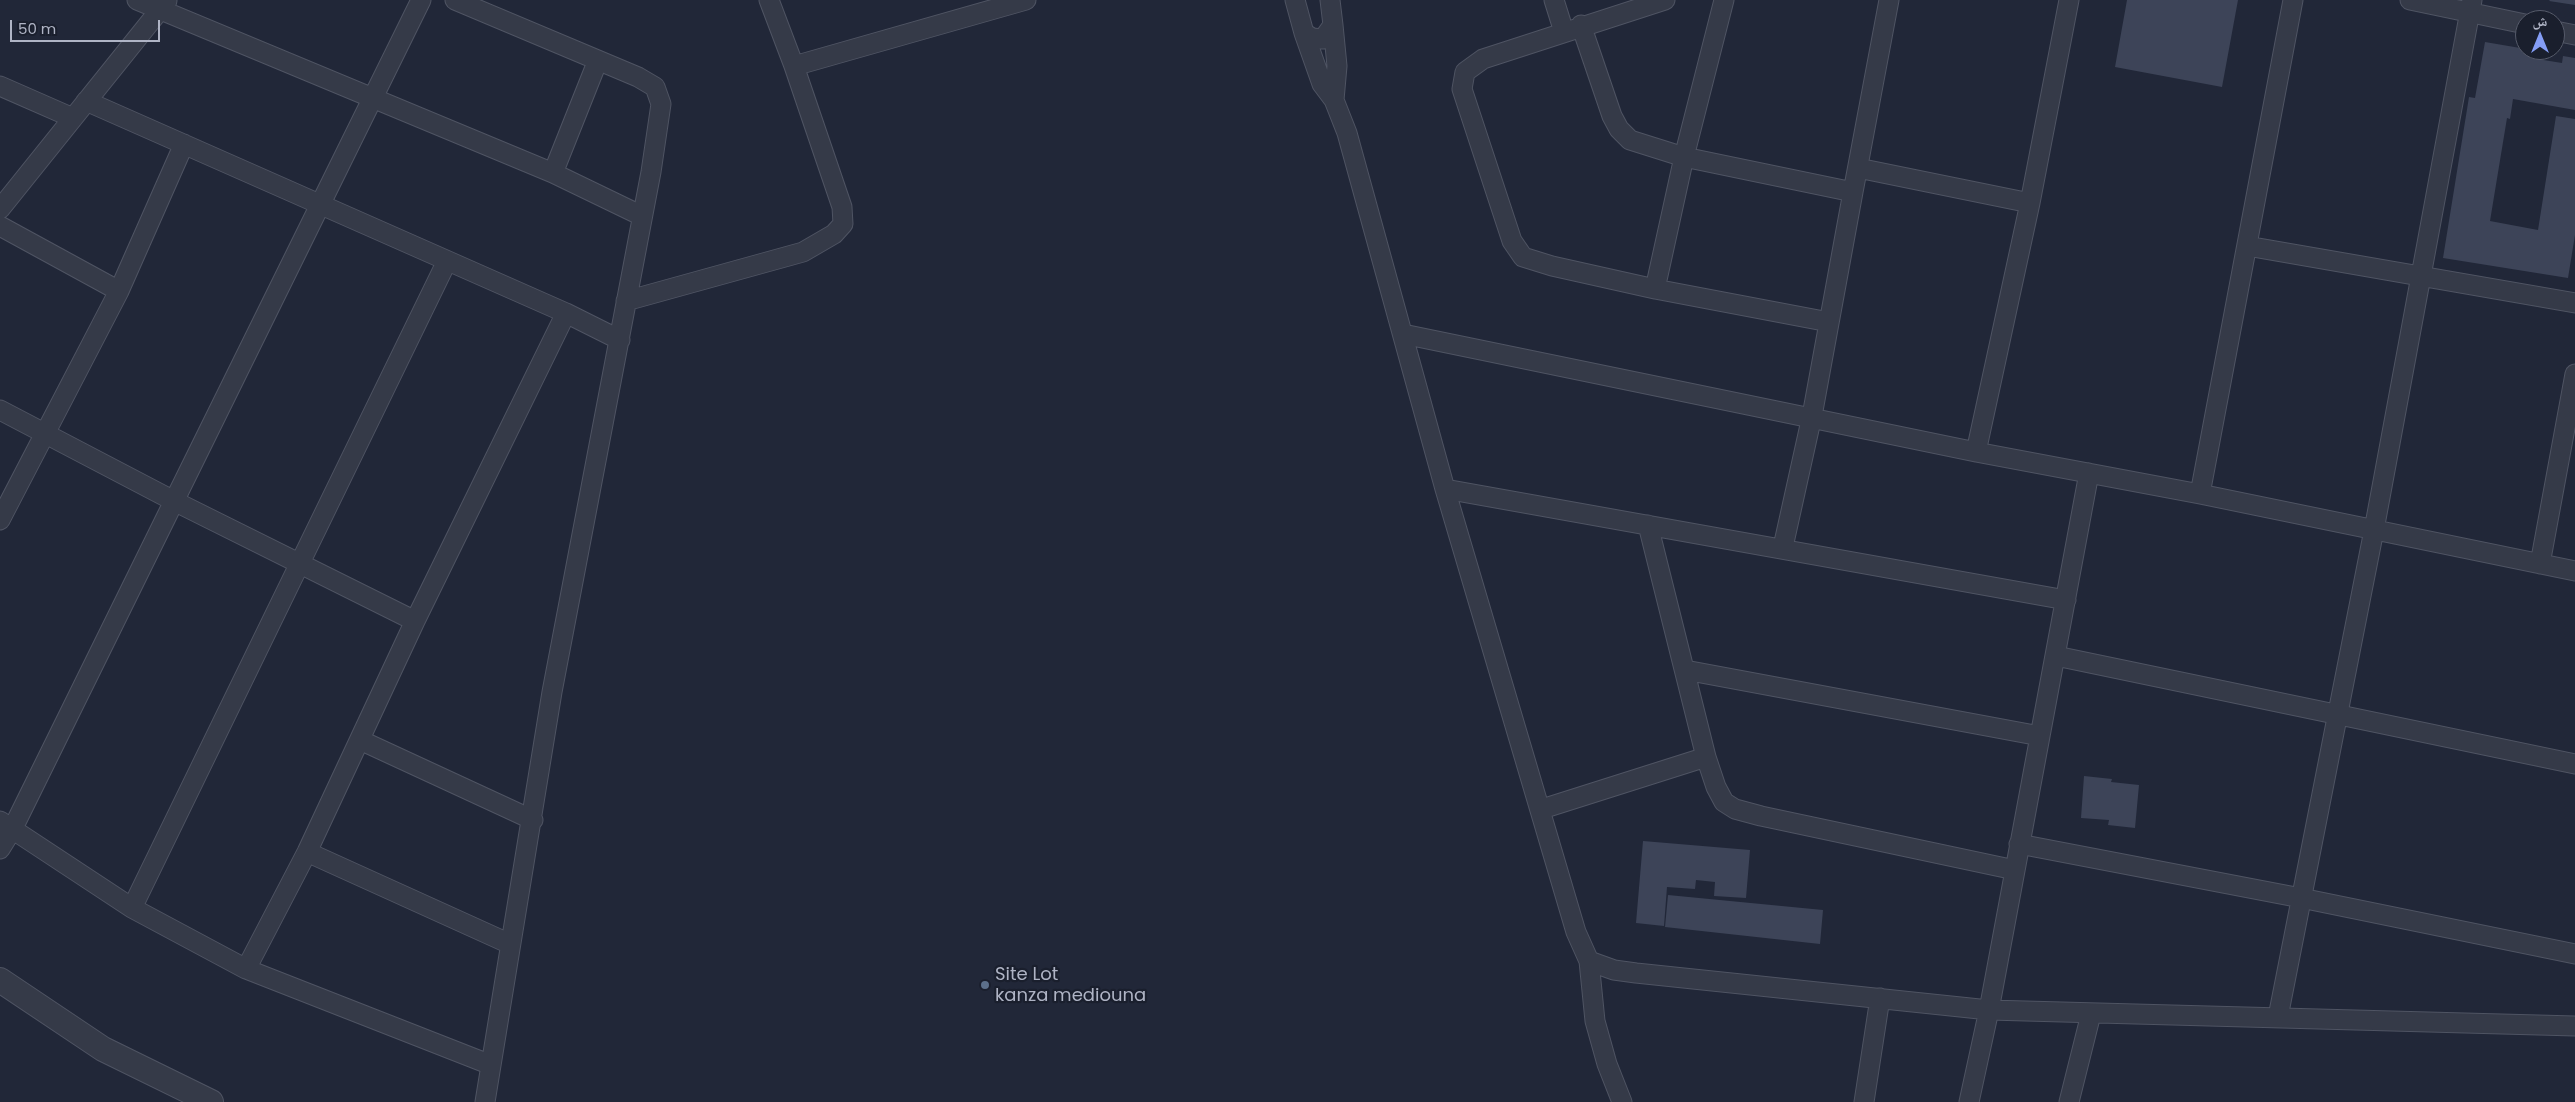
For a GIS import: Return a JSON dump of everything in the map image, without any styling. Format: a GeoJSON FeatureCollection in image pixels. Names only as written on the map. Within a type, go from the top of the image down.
{"type":"FeatureCollection","features":[{"type":"Feature","properties":{"kind":"street"},"geometry":{"type":"LineString","coordinates":[[137,0],[164,4],[373,100],[553,173],[642,216]]}},
{"type":"Feature","properties":{"kind":"street"},"geometry":{"type":"LineString","coordinates":[[0,849],[6,824],[174,502],[421,0]]}},
{"type":"Feature","properties":{"kind":"street"},"geometry":{"type":"LineString","coordinates":[[455,0],[648,82],[655,87],[660,97],[660,120],[620,340],[552,692],[533,820],[510,944],[485,1102]]}},
{"type":"Feature","properties":{"kind":"street"},"geometry":{"type":"LineString","coordinates":[[626,301],[803,252],[834,234],[843,224],[842,207],[794,66],[769,0]]}},
{"type":"Feature","properties":{"kind":"street"},"geometry":{"type":"LineString","coordinates":[[794,66],[1026,0]]}},
{"type":"Feature","properties":{"kind":"street"},"geometry":{"type":"LineString","coordinates":[[1295,0],[1304,34],[1322,84],[1334,100],[1347,133],[1446,488],[1542,809],[1576,932],[1589,961],[1595,1021],[1607,1064],[1622,1102]]}},
{"type":"Feature","properties":{"kind":"street"},"geometry":{"type":"LineString","coordinates":[[1330,0],[1337,66],[1334,100]]}},
{"type":"Feature","properties":{"kind":"street"},"geometry":{"type":"LineString","coordinates":[[1554,0],[1573,29],[1619,129],[1639,144],[1684,157],[1853,192]]}},
{"type":"Feature","properties":{"kind":"street"},"geometry":{"type":"LineString","coordinates":[[1664,0],[1483,59],[1471,66],[1463,77],[1462,89],[1509,233],[1517,250],[1526,258],[1582,274],[1829,322]]}},
{"type":"Feature","properties":{"kind":"street"},"geometry":{"type":"LineString","coordinates":[[1655,289],[1684,157],[1724,0]]}},
{"type":"Feature","properties":{"kind":"street"},"geometry":{"type":"LineString","coordinates":[[1783,547],[1812,416],[1889,0]]}},
{"type":"Feature","properties":{"kind":"street"},"geometry":{"type":"LineString","coordinates":[[1976,452],[2030,203],[2069,0]]}},
{"type":"Feature","properties":{"kind":"street"},"geometry":{"type":"LineString","coordinates":[[2200,494],[2293,0]]}},
{"type":"Feature","properties":{"kind":"street"},"geometry":{"type":"LineString","coordinates":[[2410,0],[2471,6],[2515,21]]}},
{"type":"Feature","properties":{"kind":"street"},"geometry":{"type":"LineString","coordinates":[[0,209],[164,4]]}},
{"type":"Feature","properties":{"kind":"street"},"geometry":{"type":"LineString","coordinates":[[2278,1017],[2374,530],[2471,6]]}},
{"type":"Feature","properties":{"kind":"street"},"geometry":{"type":"LineString","coordinates":[[1304,34],[1323,40],[1333,26]]}},
{"type":"Feature","properties":{"kind":"street"},"geometry":{"type":"LineString","coordinates":[[553,173],[598,60]]}},
{"type":"Feature","properties":{"kind":"street"},"geometry":{"type":"LineString","coordinates":[[0,86],[73,118]]}},
{"type":"Feature","properties":{"kind":"street"},"geometry":{"type":"LineString","coordinates":[[86,101],[566,313],[620,340]]}},
{"type":"Feature","properties":{"kind":"street"},"geometry":{"type":"LineString","coordinates":[[0,520],[44,432],[119,291],[184,144]]}},
{"type":"Feature","properties":{"kind":"street"},"geometry":{"type":"LineString","coordinates":[[1858,168],[2030,203]]}},
{"type":"Feature","properties":{"kind":"street"},"geometry":{"type":"LineString","coordinates":[[0,226],[119,291]]}},
{"type":"Feature","properties":{"kind":"street"},"geometry":{"type":"LineString","coordinates":[[2247,246],[2575,303]]}},
{"type":"Feature","properties":{"kind":"street"},"geometry":{"type":"LineString","coordinates":[[132,908],[447,261]]}},
{"type":"Feature","properties":{"kind":"street"},"geometry":{"type":"LineString","coordinates":[[246,969],[307,852],[415,621],[566,313]]}},
{"type":"Feature","properties":{"kind":"street"},"geometry":{"type":"LineString","coordinates":[[1403,334],[1812,416],[1976,452],[2200,494],[2575,571]]}},
{"type":"Feature","properties":{"kind":"street"},"geometry":{"type":"LineString","coordinates":[[2540,564],[2575,374]]}},
{"type":"Feature","properties":{"kind":"street"},"geometry":{"type":"LineString","coordinates":[[0,410],[174,502],[415,621]]}},
{"type":"Feature","properties":{"kind":"street"},"geometry":{"type":"LineString","coordinates":[[1969,1102],[1989,1010],[2090,473]]}},
{"type":"Feature","properties":{"kind":"street"},"geometry":{"type":"LineString","coordinates":[[1446,488],[1648,525],[1783,547],[2066,600]]}},
{"type":"Feature","properties":{"kind":"street"},"geometry":{"type":"LineString","coordinates":[[1648,525],[1706,757],[1719,795],[1735,809],[1837,834],[2015,870]]}},
{"type":"Feature","properties":{"kind":"street"},"geometry":{"type":"LineString","coordinates":[[2056,656],[2575,764]]}},
{"type":"Feature","properties":{"kind":"street"},"geometry":{"type":"LineString","coordinates":[[1685,670],[2040,736]]}},
{"type":"Feature","properties":{"kind":"street"},"geometry":{"type":"LineString","coordinates":[[360,740],[533,820]]}},
{"type":"Feature","properties":{"kind":"street"},"geometry":{"type":"LineString","coordinates":[[1542,809],[1706,757]]}},
{"type":"Feature","properties":{"kind":"street"},"geometry":{"type":"LineString","coordinates":[[6,824],[132,908],[246,969],[491,1065]]}},
{"type":"Feature","properties":{"kind":"street"},"geometry":{"type":"LineString","coordinates":[[2019,844],[2301,898],[2575,954]]}},
{"type":"Feature","properties":{"kind":"street"},"geometry":{"type":"LineString","coordinates":[[307,852],[510,944]]}},
{"type":"Feature","properties":{"kind":"street"},"geometry":{"type":"LineString","coordinates":[[1589,961],[1614,970],[1636,973],[1989,1010],[2575,1026]]}},
{"type":"Feature","properties":{"kind":"street"},"geometry":{"type":"LineString","coordinates":[[0,980],[104,1049],[211,1102]]}},
{"type":"Feature","properties":{"kind":"street"},"geometry":{"type":"LineString","coordinates":[[1864,1102],[1880,998]]}},
{"type":"Feature","properties":{"kind":"street"},"geometry":{"type":"LineString","coordinates":[[2069,1102],[2091,1014]]}},
{"type":"Feature","properties":{"kind":"building"},"geometry":{"type":"Polygon","coordinates":[[[2127,0],[2238,0],[2222,87],[2115,67],[2127,0]]]}},
{"type":"Feature","properties":{"kind":"building"},"geometry":{"type":"Polygon","coordinates":[[[2575,0],[2575,5],[2549,1],[2575,0]]]}},
{"type":"Feature","properties":{"kind":"building"},"geometry":{"type":"Polygon","coordinates":[[[2485,42],[2515,47],[2515,60],[2543,60],[2562,63],[2562,60],[2565,60],[2565,56],[2575,58],[2575,110],[2513,99],[2510,119],[2507,118],[2490,221],[2538,230],[2556,116],[2575,119],[2575,235],[2568,278],[2443,258],[2469,97],[2475,98],[2485,42]]]}},
{"type":"Feature","properties":{"kind":"building"},"geometry":{"type":"Polygon","coordinates":[[[2084,776],[2112,779],[2111,782],[2139,785],[2135,828],[2108,825],[2109,820],[2081,818],[2084,776]]]}},
{"type":"Feature","properties":{"kind":"building"},"geometry":{"type":"Polygon","coordinates":[[[1643,841],[1750,850],[1746,898],[1714,896],[1715,882],[1696,880],[1695,889],[1667,887],[1664,926],[1636,923],[1643,841]]]}},
{"type":"Feature","properties":{"kind":"building"},"geometry":{"type":"Polygon","coordinates":[[[1668,895],[1823,910],[1820,944],[1665,927],[1668,895]]]}},
{"type":"Feature","properties":{"kind":"place","name":"Site Lot kanza mediouna"},"geometry":{"type":"Point","coordinates":[985,985]}}]}
